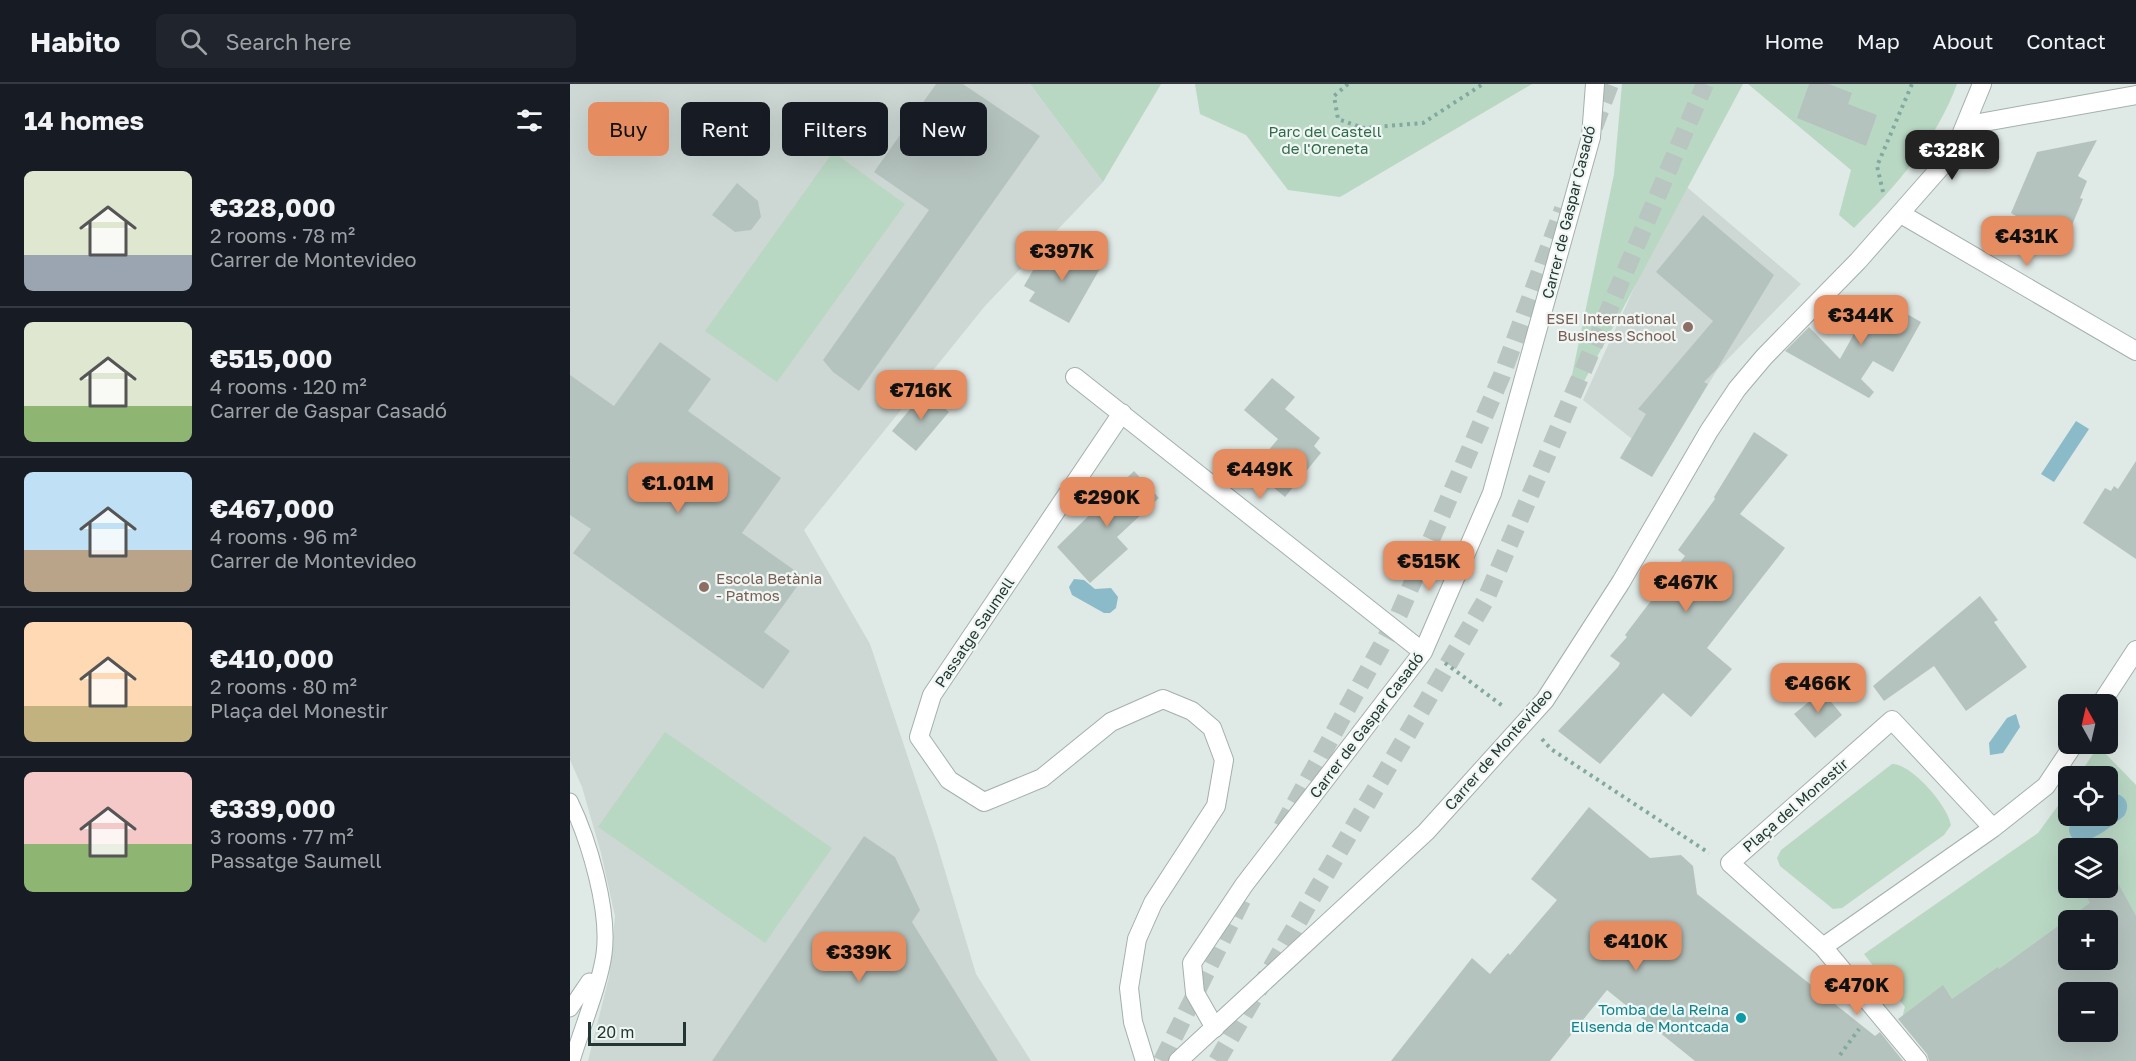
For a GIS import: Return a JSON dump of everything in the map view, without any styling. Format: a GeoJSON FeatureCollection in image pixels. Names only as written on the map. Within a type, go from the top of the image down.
{"type":"FeatureCollection","features":[{"type":"Feature","properties":{"kind":"street","name":"Carrer de Gaspar Casadó"},"geometry":{"type":"LineString","coordinates":[[1215,1028],[1195,993],[1192,963],[1244,885],[1423,652],[1492,493],[1591,137],[1595,84]]}},
{"type":"Feature","properties":{"kind":"street","name":"Carrer de Montevideo"},"geometry":{"type":"LineString","coordinates":[[1178,1061],[1426,832],[1545,700],[1621,582],[1709,431],[1737,389],[1901,214],[1954,152],[1968,124],[1982,84]]}},
{"type":"Feature","properties":{"kind":"street"},"geometry":{"type":"LineString","coordinates":[[1968,124],[2136,95]]}},
{"type":"Feature","properties":{"kind":"street"},"geometry":{"type":"LineString","coordinates":[[1901,214],[2136,351]]}},
{"type":"Feature","properties":{"kind":"street"},"geometry":{"type":"LineString","coordinates":[[1075,377],[1423,652]]}},
{"type":"Feature","properties":{"kind":"street","name":"Passatge Saumell"},"geometry":{"type":"LineString","coordinates":[[1122,413],[932,695],[920,737],[949,780],[984,802],[1042,778],[1111,722],[1163,699],[1192,711],[1212,728],[1224,760],[1216,806],[1164,885],[1137,939],[1129,988],[1133,1022],[1145,1061]]}},
{"type":"Feature","properties":{"kind":"street"},"geometry":{"type":"LineString","coordinates":[[2107,694],[2136,650]]}},
{"type":"Feature","properties":{"kind":"street","name":"Plaça del Monestir"},"geometry":{"type":"LineString","coordinates":[[1823,947],[1730,863],[1892,720],[1993,828]]}},
{"type":"Feature","properties":{"kind":"street"},"geometry":{"type":"LineString","coordinates":[[1918,1061],[1823,947],[1993,828],[2046,786],[2067,754]]}},
{"type":"Feature","properties":{"kind":"lane"},"geometry":{"type":"LineString","coordinates":[[570,801],[584,831],[604,918],[604,954],[572,1061]]}},
{"type":"Feature","properties":{"kind":"lane"},"geometry":{"type":"LineString","coordinates":[[570,1009],[604,954]]}},
{"type":"Feature","properties":{"kind":"path"},"geometry":{"type":"LineString","coordinates":[[1348,84],[1334,96],[1338,119],[1362,128],[1423,123],[1483,84]]}},
{"type":"Feature","properties":{"kind":"path"},"geometry":{"type":"LineString","coordinates":[[1901,214],[1884,198],[1877,166],[1912,84]]}},
{"type":"Feature","properties":{"kind":"path"},"geometry":{"type":"LineString","coordinates":[[1455,669],[1504,707]]}},
{"type":"Feature","properties":{"kind":"path"},"geometry":{"type":"LineString","coordinates":[[1551,749],[1706,851]]}},
{"type":"Feature","properties":{"kind":"path"},"geometry":{"type":"LineString","coordinates":[[1851,1040],[1857,1038]]}},
{"type":"Feature","properties":{"kind":"shaded area","name":"Escola Betània - Patmos"},"geometry":{"type":"Polygon","coordinates":[[[570,84],[1030,84],[1103,182],[985,306],[804,530],[870,644],[936,841],[976,974],[1031,1061],[588,1061],[609,977],[615,916],[601,853],[582,787],[570,760],[570,84]]]}},
{"type":"Feature","properties":{"kind":"shaded area","name":"ESEI International Business School"},"geometry":{"type":"Polygon","coordinates":[[[1682,183],[1801,284],[1717,370],[1661,462],[1583,400],[1682,183]]]}},
{"type":"Feature","properties":{"kind":"green space"},"geometry":{"type":"Polygon","coordinates":[[[1030,84],[1161,84],[1103,182],[1030,84]]]}},
{"type":"Feature","properties":{"kind":"green space","name":"Parc del Castell de l'Oreneta"},"geometry":{"type":"Polygon","coordinates":[[[1195,84],[1532,84],[1340,197],[1288,190],[1246,135],[1200,114],[1195,84]]]}},
{"type":"Feature","properties":{"kind":"green space"},"geometry":{"type":"Polygon","coordinates":[[[1622,84],[1743,84],[1581,387],[1572,375],[1614,174],[1622,84]]]}},
{"type":"Feature","properties":{"kind":"green space"},"geometry":{"type":"Polygon","coordinates":[[[1748,84],[1957,84],[1938,125],[1926,144],[1900,179],[1854,228],[1839,215],[1851,170],[1748,84]]]}},
{"type":"Feature","properties":{"kind":"green space"},"geometry":{"type":"Polygon","coordinates":[[[830,156],[839,156],[905,204],[777,382],[705,331],[830,156]]]}},
{"type":"Feature","properties":{"kind":"green space"},"geometry":{"type":"Polygon","coordinates":[[[665,732],[832,848],[765,943],[598,827],[665,732]]]}},
{"type":"Feature","properties":{"kind":"green space"},"geometry":{"type":"Polygon","coordinates":[[[2093,754],[2106,754],[2117,766],[2085,766],[2093,754]]]}},
{"type":"Feature","properties":{"kind":"green space"},"geometry":{"type":"Polygon","coordinates":[[[1892,764],[1909,771],[1928,787],[1943,807],[1951,825],[1944,835],[1842,908],[1833,909],[1780,866],[1777,858],[1781,850],[1892,764]]]}},
{"type":"Feature","properties":{"kind":"green space"},"geometry":{"type":"Polygon","coordinates":[[[2118,767],[2136,785],[2136,1061],[1936,1061],[1903,1014],[1905,1007],[1864,954],[2038,833],[2058,806],[2058,826],[2118,826],[2118,767]]]}},
{"type":"Feature","properties":{"kind":"water"},"geometry":{"type":"Polygon","coordinates":[[[2076,421],[2089,429],[2054,482],[2041,474],[2076,421]]]}},
{"type":"Feature","properties":{"kind":"water"},"geometry":{"type":"Polygon","coordinates":[[[1074,579],[1084,580],[1095,589],[1111,588],[1118,597],[1116,608],[1110,613],[1104,613],[1072,595],[1069,587],[1074,579]]]}},
{"type":"Feature","properties":{"kind":"water"},"geometry":{"type":"Polygon","coordinates":[[[2016,714],[2020,727],[2003,753],[1990,755],[1989,743],[2007,718],[2016,714]]]}},
{"type":"Feature","properties":{"kind":"water"},"geometry":{"type":"Polygon","coordinates":[[[2118,795],[2124,798],[2127,804],[2124,816],[2118,821],[2118,795]]]}},
{"type":"Feature","properties":{"kind":"water"},"geometry":{"type":"Polygon","coordinates":[[[2070,826],[2111,826],[2092,838],[2073,838],[2069,831],[2070,826]]]}},
{"type":"Feature","properties":{"kind":"building"},"geometry":{"type":"Polygon","coordinates":[[[936,84],[963,84],[1040,136],[859,391],[833,372],[823,360],[929,210],[874,172],[885,156],[888,156],[888,152],[900,135],[900,156],[987,156],[987,102],[923,102],[936,84]]]}},
{"type":"Feature","properties":{"kind":"building"},"geometry":{"type":"Polygon","coordinates":[[[1809,84],[1829,84],[1852,93],[1848,104],[1877,115],[1866,146],[1797,118],[1809,84]]]}},
{"type":"Feature","properties":{"kind":"building"},"geometry":{"type":"Polygon","coordinates":[[[2097,140],[2078,176],[2087,181],[2080,198],[2083,199],[2072,225],[2068,224],[2062,238],[2053,234],[2052,237],[2011,213],[2037,152],[2097,140]]]}},
{"type":"Feature","properties":{"kind":"building"},"geometry":{"type":"Polygon","coordinates":[[[737,183],[758,201],[761,217],[751,230],[735,232],[712,215],[737,183]]]}},
{"type":"Feature","properties":{"kind":"building"},"geometry":{"type":"Polygon","coordinates":[[[1703,215],[1774,275],[1717,369],[1704,382],[1708,384],[1652,477],[1620,458],[1646,414],[1638,409],[1713,321],[1656,272],[1703,215]]]}},
{"type":"Feature","properties":{"kind":"building"},"geometry":{"type":"Polygon","coordinates":[[[1063,243],[1102,265],[1069,323],[1029,301],[1035,292],[1024,286],[1040,258],[1052,263],[1063,243]]]}},
{"type":"Feature","properties":{"kind":"building"},"geometry":{"type":"Polygon","coordinates":[[[1875,296],[1921,322],[1893,372],[1873,361],[1861,379],[1874,392],[1869,398],[1785,351],[1809,327],[1840,359],[1875,296]]]}},
{"type":"Feature","properties":{"kind":"building"},"geometry":{"type":"Polygon","coordinates":[[[660,342],[711,379],[688,411],[781,478],[742,533],[804,577],[764,632],[790,651],[763,689],[573,553],[591,529],[570,515],[570,375],[614,406],[660,342]]]}},
{"type":"Feature","properties":{"kind":"building"},"geometry":{"type":"Polygon","coordinates":[[[1272,378],[1295,397],[1285,409],[1320,438],[1314,446],[1321,453],[1285,497],[1252,470],[1278,439],[1244,410],[1272,378]]]}},
{"type":"Feature","properties":{"kind":"building"},"geometry":{"type":"Polygon","coordinates":[[[925,391],[949,412],[916,451],[892,431],[925,391]]]}},
{"type":"Feature","properties":{"kind":"building"},"geometry":{"type":"Polygon","coordinates":[[[1754,432],[1788,455],[1740,514],[1785,548],[1707,648],[1732,669],[1691,717],[1663,693],[1600,764],[1558,731],[1618,667],[1620,663],[1610,656],[1627,637],[1625,635],[1685,556],[1678,550],[1715,499],[1714,497],[1754,432]]]}},
{"type":"Feature","properties":{"kind":"building"},"geometry":{"type":"Polygon","coordinates":[[[2136,461],[2136,559],[2083,523],[2105,488],[2111,491],[2114,486],[2118,489],[2136,461]]]}},
{"type":"Feature","properties":{"kind":"building"},"geometry":{"type":"Polygon","coordinates":[[[1134,471],[1159,498],[1117,537],[1128,549],[1090,583],[1057,547],[1134,471]]]}},
{"type":"Feature","properties":{"kind":"building"},"geometry":{"type":"Polygon","coordinates":[[[1980,596],[1998,620],[1994,622],[2027,667],[1966,711],[1934,666],[1884,701],[1873,686],[1980,596]]]}},
{"type":"Feature","properties":{"kind":"building"},"geometry":{"type":"Polygon","coordinates":[[[1822,691],[1842,715],[1815,738],[1794,714],[1822,691]]]}},
{"type":"Feature","properties":{"kind":"building"},"geometry":{"type":"Polygon","coordinates":[[[1589,807],[1650,858],[1681,855],[1693,866],[1697,894],[1875,1036],[1880,1032],[1903,1061],[1695,1061],[1607,990],[1550,1061],[1391,1061],[1472,958],[1490,974],[1508,953],[1510,955],[1557,900],[1531,879],[1589,807]]]}},
{"type":"Feature","properties":{"kind":"building"},"geometry":{"type":"Polygon","coordinates":[[[864,836],[895,857],[920,910],[912,922],[998,1061],[712,1061],[864,836]]]}},
{"type":"Feature","properties":{"kind":"building"},"geometry":{"type":"Polygon","coordinates":[[[2118,883],[2136,916],[2136,1061],[1929,1061],[1927,1054],[1898,1019],[1943,985],[1952,999],[1998,967],[1999,969],[2058,926],[2058,970],[2118,970],[2118,910],[2080,910],[2090,903],[2087,898],[2118,898],[2118,883]]]}},
{"type":"Feature","properties":{"kind":"tunnel"},"geometry":{"type":"LineString","coordinates":[[1594,127],[1610,84]]}},
{"type":"Feature","properties":{"kind":"tunnel"},"geometry":{"type":"LineString","coordinates":[[1217,1061],[1485,601],[1705,84]]}},
{"type":"Feature","properties":{"kind":"tunnel"},"geometry":{"type":"LineString","coordinates":[[1282,827],[1399,614],[1502,375],[1563,209]]}},
{"type":"Feature","properties":{"kind":"tunnel"},"geometry":{"type":"LineString","coordinates":[[1162,1061],[1244,896]]}},
{"type":"Feature","properties":{"kind":"place","name":"ESEI International Business School"},"geometry":{"type":"Point","coordinates":[1688,327]}},
{"type":"Feature","properties":{"kind":"place","name":"Escola Betània - Patmos"},"geometry":{"type":"Point","coordinates":[704,587]}},
{"type":"Feature","properties":{"kind":"place","name":"Tomba de la Reina Elisenda de Montcada"},"geometry":{"type":"Point","coordinates":[1741,1018]}}]}
